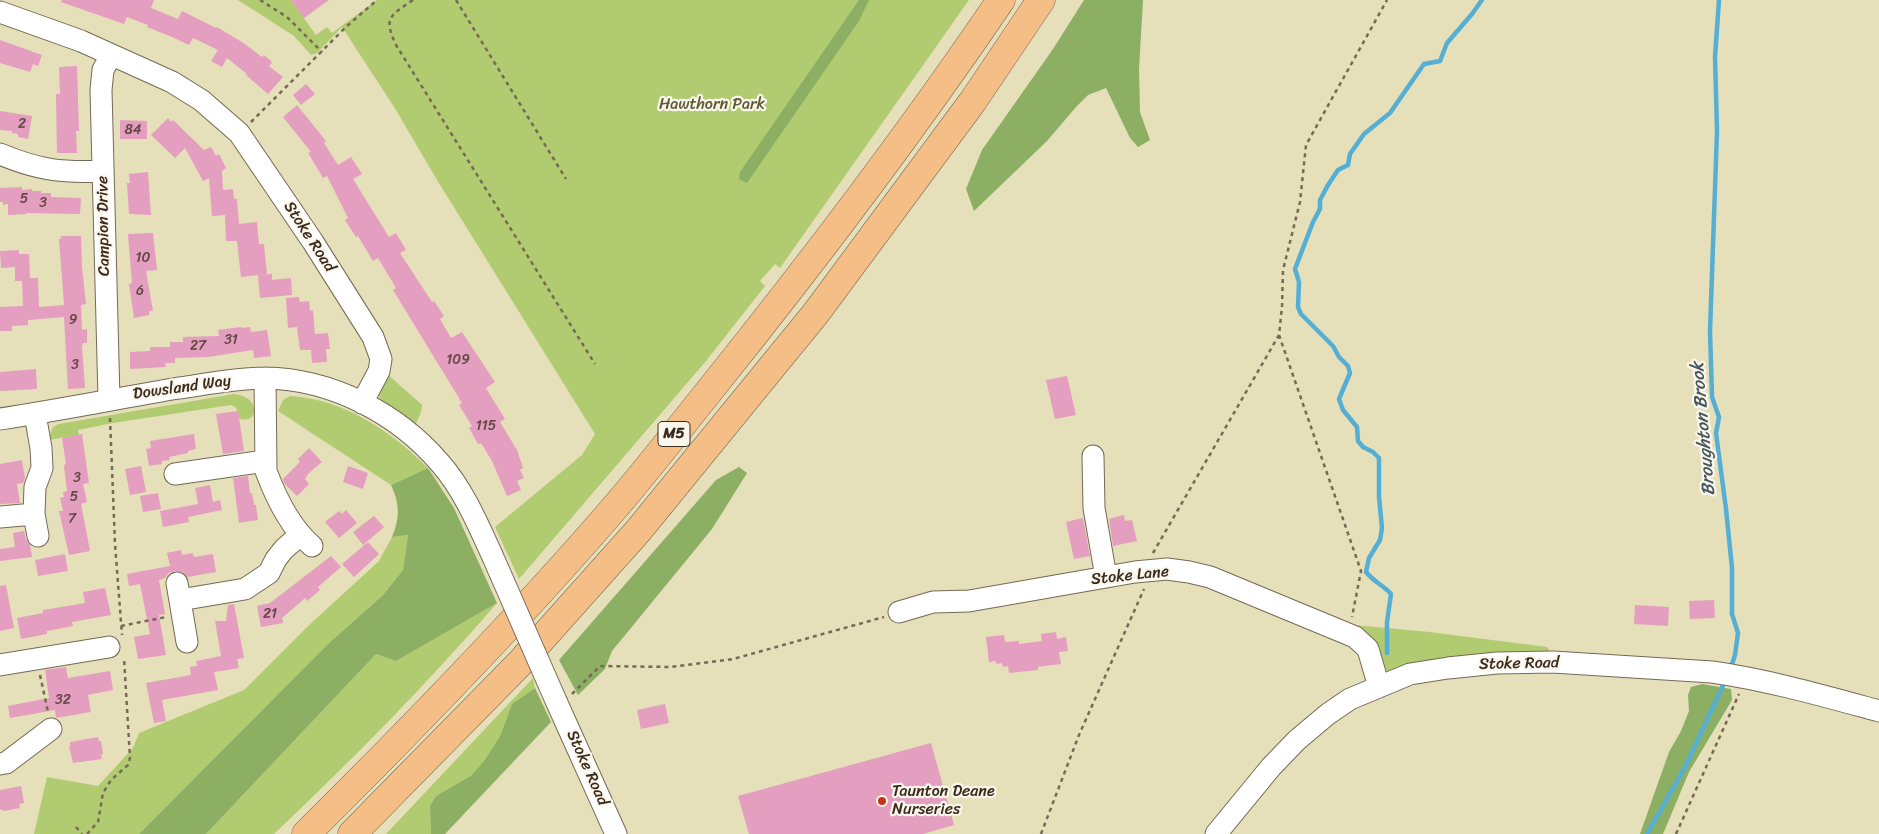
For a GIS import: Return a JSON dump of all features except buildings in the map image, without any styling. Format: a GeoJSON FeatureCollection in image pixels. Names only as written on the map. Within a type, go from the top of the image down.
{"type":"FeatureCollection","features":[{"type":"Feature","properties":{"kind":"highway","name":"M5"},"geometry":{"type":"LineString","coordinates":[[306,834],[500,636],[611,512],[789,292],[943,85],[1001,0]]}},
{"type":"Feature","properties":{"kind":"highway","name":"M5"},"geometry":{"type":"LineString","coordinates":[[352,834],[521,662],[638,531],[816,313],[973,101],[1041,0]]}},
{"type":"Feature","properties":{"kind":"street","name":"Stoke Road"},"geometry":{"type":"LineString","coordinates":[[0,12],[111,55],[172,82],[201,100],[239,133],[313,242],[373,337],[381,359],[379,371],[362,403],[386,415],[408,432],[441,464],[468,507],[492,556],[616,834]]}},
{"type":"Feature","properties":{"kind":"street","name":"Campion Drive"},"geometry":{"type":"LineString","coordinates":[[109,399],[101,90],[104,70],[111,55]]}},
{"type":"Feature","properties":{"kind":"street"},"geometry":{"type":"LineString","coordinates":[[0,154],[43,168],[71,173],[103,172]]}},
{"type":"Feature","properties":{"kind":"street"},"geometry":{"type":"LineString","coordinates":[[187,642],[180,599],[245,589],[269,573],[276,560],[306,540],[271,485],[266,471],[265,378]]}},
{"type":"Feature","properties":{"kind":"street","name":"Dowsland Way"},"geometry":{"type":"LineString","coordinates":[[0,419],[109,399],[201,385],[265,378],[289,380],[330,388],[362,403]]}},
{"type":"Feature","properties":{"kind":"street"},"geometry":{"type":"LineString","coordinates":[[35,414],[41,448],[42,468],[35,487],[34,514],[38,536]]}},
{"type":"Feature","properties":{"kind":"street"},"geometry":{"type":"LineString","coordinates":[[1093,456],[1094,508],[1106,577]]}},
{"type":"Feature","properties":{"kind":"street"},"geometry":{"type":"LineString","coordinates":[[183,469],[265,461]]}},
{"type":"Feature","properties":{"kind":"street"},"geometry":{"type":"LineString","coordinates":[[0,517],[34,514]]}},
{"type":"Feature","properties":{"kind":"street","name":"Stoke Lane"},"geometry":{"type":"LineString","coordinates":[[898,612],[934,602],[969,601],[1148,571],[1167,569],[1189,572],[1210,577],[1349,633],[1368,649],[1379,687]]}},
{"type":"Feature","properties":{"kind":"street"},"geometry":{"type":"LineString","coordinates":[[0,665],[37,659],[81,643],[118,647]]}},
{"type":"Feature","properties":{"kind":"street","name":"Stoke Road"},"geometry":{"type":"LineString","coordinates":[[1216,834],[1271,767],[1297,740],[1328,714],[1350,699],[1410,674],[1498,663],[1553,662],[1712,672],[1741,677],[1879,711]]}},
{"type":"Feature","properties":{"kind":"street"},"geometry":{"type":"LineString","coordinates":[[0,764],[40,749],[51,729]]}},
{"type":"Feature","properties":{"kind":"path"},"geometry":{"type":"LineString","coordinates":[[260,0],[287,17],[322,52]]}},
{"type":"Feature","properties":{"kind":"path"},"geometry":{"type":"LineString","coordinates":[[239,133],[347,26],[377,0]]}},
{"type":"Feature","properties":{"kind":"path"},"geometry":{"type":"LineString","coordinates":[[413,0],[391,16],[388,23],[396,44],[595,364]]}},
{"type":"Feature","properties":{"kind":"path"},"geometry":{"type":"LineString","coordinates":[[456,0],[566,179]]}},
{"type":"Feature","properties":{"kind":"path"},"geometry":{"type":"LineString","coordinates":[[1041,834],[1079,735],[1147,581],[1148,561],[1279,335],[1283,270],[1300,202],[1306,145],[1387,0]]}},
{"type":"Feature","properties":{"kind":"path"},"geometry":{"type":"LineString","coordinates":[[1279,335],[1361,570],[1349,633]]}},
{"type":"Feature","properties":{"kind":"path"},"geometry":{"type":"LineString","coordinates":[[87,834],[98,822],[103,793],[111,780],[128,765],[130,758],[118,647],[121,626],[115,544],[109,399]]}},
{"type":"Feature","properties":{"kind":"path"},"geometry":{"type":"LineString","coordinates":[[121,626],[180,599]]}},
{"type":"Feature","properties":{"kind":"path"},"geometry":{"type":"LineString","coordinates":[[558,705],[600,666],[670,667],[733,659],[898,612]]}},
{"type":"Feature","properties":{"kind":"path"},"geometry":{"type":"LineString","coordinates":[[37,659],[51,729]]}},
{"type":"Feature","properties":{"kind":"path"},"geometry":{"type":"LineString","coordinates":[[1676,834],[1741,677]]}},
{"type":"Feature","properties":{"kind":"path"},"geometry":{"type":"LineString","coordinates":[[76,827],[82,834]]}},
{"type":"Feature","properties":{"kind":"green space","name":"Hawthorn Park"},"geometry":{"type":"Polygon","coordinates":[[[238,0],[291,0],[316,35],[327,27],[332,33],[377,0],[969,0],[780,268],[775,264],[760,281],[765,286],[706,361],[519,579],[495,527],[582,455],[595,434],[437,180],[396,110],[342,27],[317,53],[311,55],[294,36],[238,0]]]}},
{"type":"Feature","properties":{"kind":"green space"},"geometry":{"type":"Polygon","coordinates":[[[859,0],[869,0],[859,21],[747,183],[739,179],[740,172],[859,0]]]}},
{"type":"Feature","properties":{"kind":"green space"},"geometry":{"type":"Polygon","coordinates":[[[1084,0],[1143,0],[1139,69],[1140,112],[1150,140],[1138,147],[1130,138],[1106,88],[1088,95],[1047,141],[974,211],[966,189],[982,150],[1053,49],[1084,0]]]}},
{"type":"Feature","properties":{"kind":"green space"},"geometry":{"type":"Polygon","coordinates":[[[386,373],[422,405],[415,429],[393,414],[380,398],[379,390],[386,373]]]}},
{"type":"Feature","properties":{"kind":"green space"},"geometry":{"type":"Polygon","coordinates":[[[234,394],[245,397],[253,404],[255,412],[250,418],[239,419],[236,408],[231,405],[113,423],[78,430],[79,435],[48,440],[53,427],[59,424],[234,394]]]}},
{"type":"Feature","properties":{"kind":"green space"},"geometry":{"type":"Polygon","coordinates":[[[290,396],[310,398],[329,403],[365,419],[414,454],[428,468],[391,485],[278,411],[283,400],[290,396]]]}},
{"type":"Feature","properties":{"kind":"green space"},"geometry":{"type":"Polygon","coordinates":[[[739,467],[747,473],[712,529],[612,651],[605,669],[578,695],[559,660],[716,480],[739,467]]]}},
{"type":"Feature","properties":{"kind":"green space"},"geometry":{"type":"Polygon","coordinates":[[[428,468],[454,508],[497,603],[396,661],[376,654],[206,834],[139,834],[328,644],[383,595],[403,570],[408,535],[392,537],[398,511],[391,485],[428,468]]]}},
{"type":"Feature","properties":{"kind":"green space"},"geometry":{"type":"Polygon","coordinates":[[[408,535],[403,570],[383,595],[328,644],[139,834],[34,834],[47,777],[98,786],[133,748],[139,733],[244,690],[306,628],[379,561],[392,537],[408,535]]]}},
{"type":"Feature","properties":{"kind":"green space"},"geometry":{"type":"Polygon","coordinates":[[[497,603],[444,663],[332,778],[274,834],[206,834],[376,654],[396,661],[497,603]]]}},
{"type":"Feature","properties":{"kind":"green space"},"geometry":{"type":"Polygon","coordinates":[[[1354,625],[1429,632],[1547,647],[1551,653],[1393,673],[1385,671],[1364,633],[1354,625]]]}},
{"type":"Feature","properties":{"kind":"green space"},"geometry":{"type":"Polygon","coordinates":[[[533,678],[535,688],[512,704],[500,736],[471,777],[436,796],[430,806],[431,834],[386,834],[533,678]]]}},
{"type":"Feature","properties":{"kind":"green space"},"geometry":{"type":"Polygon","coordinates":[[[1702,684],[1731,689],[1732,700],[1689,772],[1663,834],[1640,834],[1669,752],[1681,731],[1689,711],[1688,695],[1691,687],[1702,684]]]}},
{"type":"Feature","properties":{"kind":"green space"},"geometry":{"type":"Polygon","coordinates":[[[535,688],[551,722],[445,834],[431,834],[430,806],[436,796],[471,776],[484,761],[500,736],[512,704],[535,688]]]}},
{"type":"Feature","properties":{"kind":"waterway"},"geometry":{"type":"LineString","coordinates":[[1387,653],[1387,622],[1391,594],[1366,572],[1369,558],[1380,540],[1382,528],[1379,497],[1379,458],[1373,452],[1363,447],[1358,441],[1357,427],[1343,410],[1339,399],[1350,373],[1348,366],[1339,357],[1333,346],[1301,314],[1298,307],[1299,282],[1295,269],[1320,209],[1320,200],[1338,170],[1348,165],[1350,154],[1364,134],[1390,113],[1424,64],[1440,61],[1447,43],[1482,0]]}},
{"type":"Feature","properties":{"kind":"waterway","name":"Broughton Brook"},"geometry":{"type":"LineString","coordinates":[[1719,0],[1715,57],[1717,131],[1710,331],[1712,397],[1719,417],[1716,433],[1732,568],[1732,614],[1738,633],[1735,655],[1730,670]]}},
{"type":"Feature","properties":{"kind":"waterway","name":"Broughton Brook"},"geometry":{"type":"LineString","coordinates":[[1647,834],[1686,765],[1726,679]]}},
{"type":"Feature","properties":{"kind":"place","name":"Taunton Deane Nurseries"},"geometry":{"type":"Point","coordinates":[882,801]}}]}
